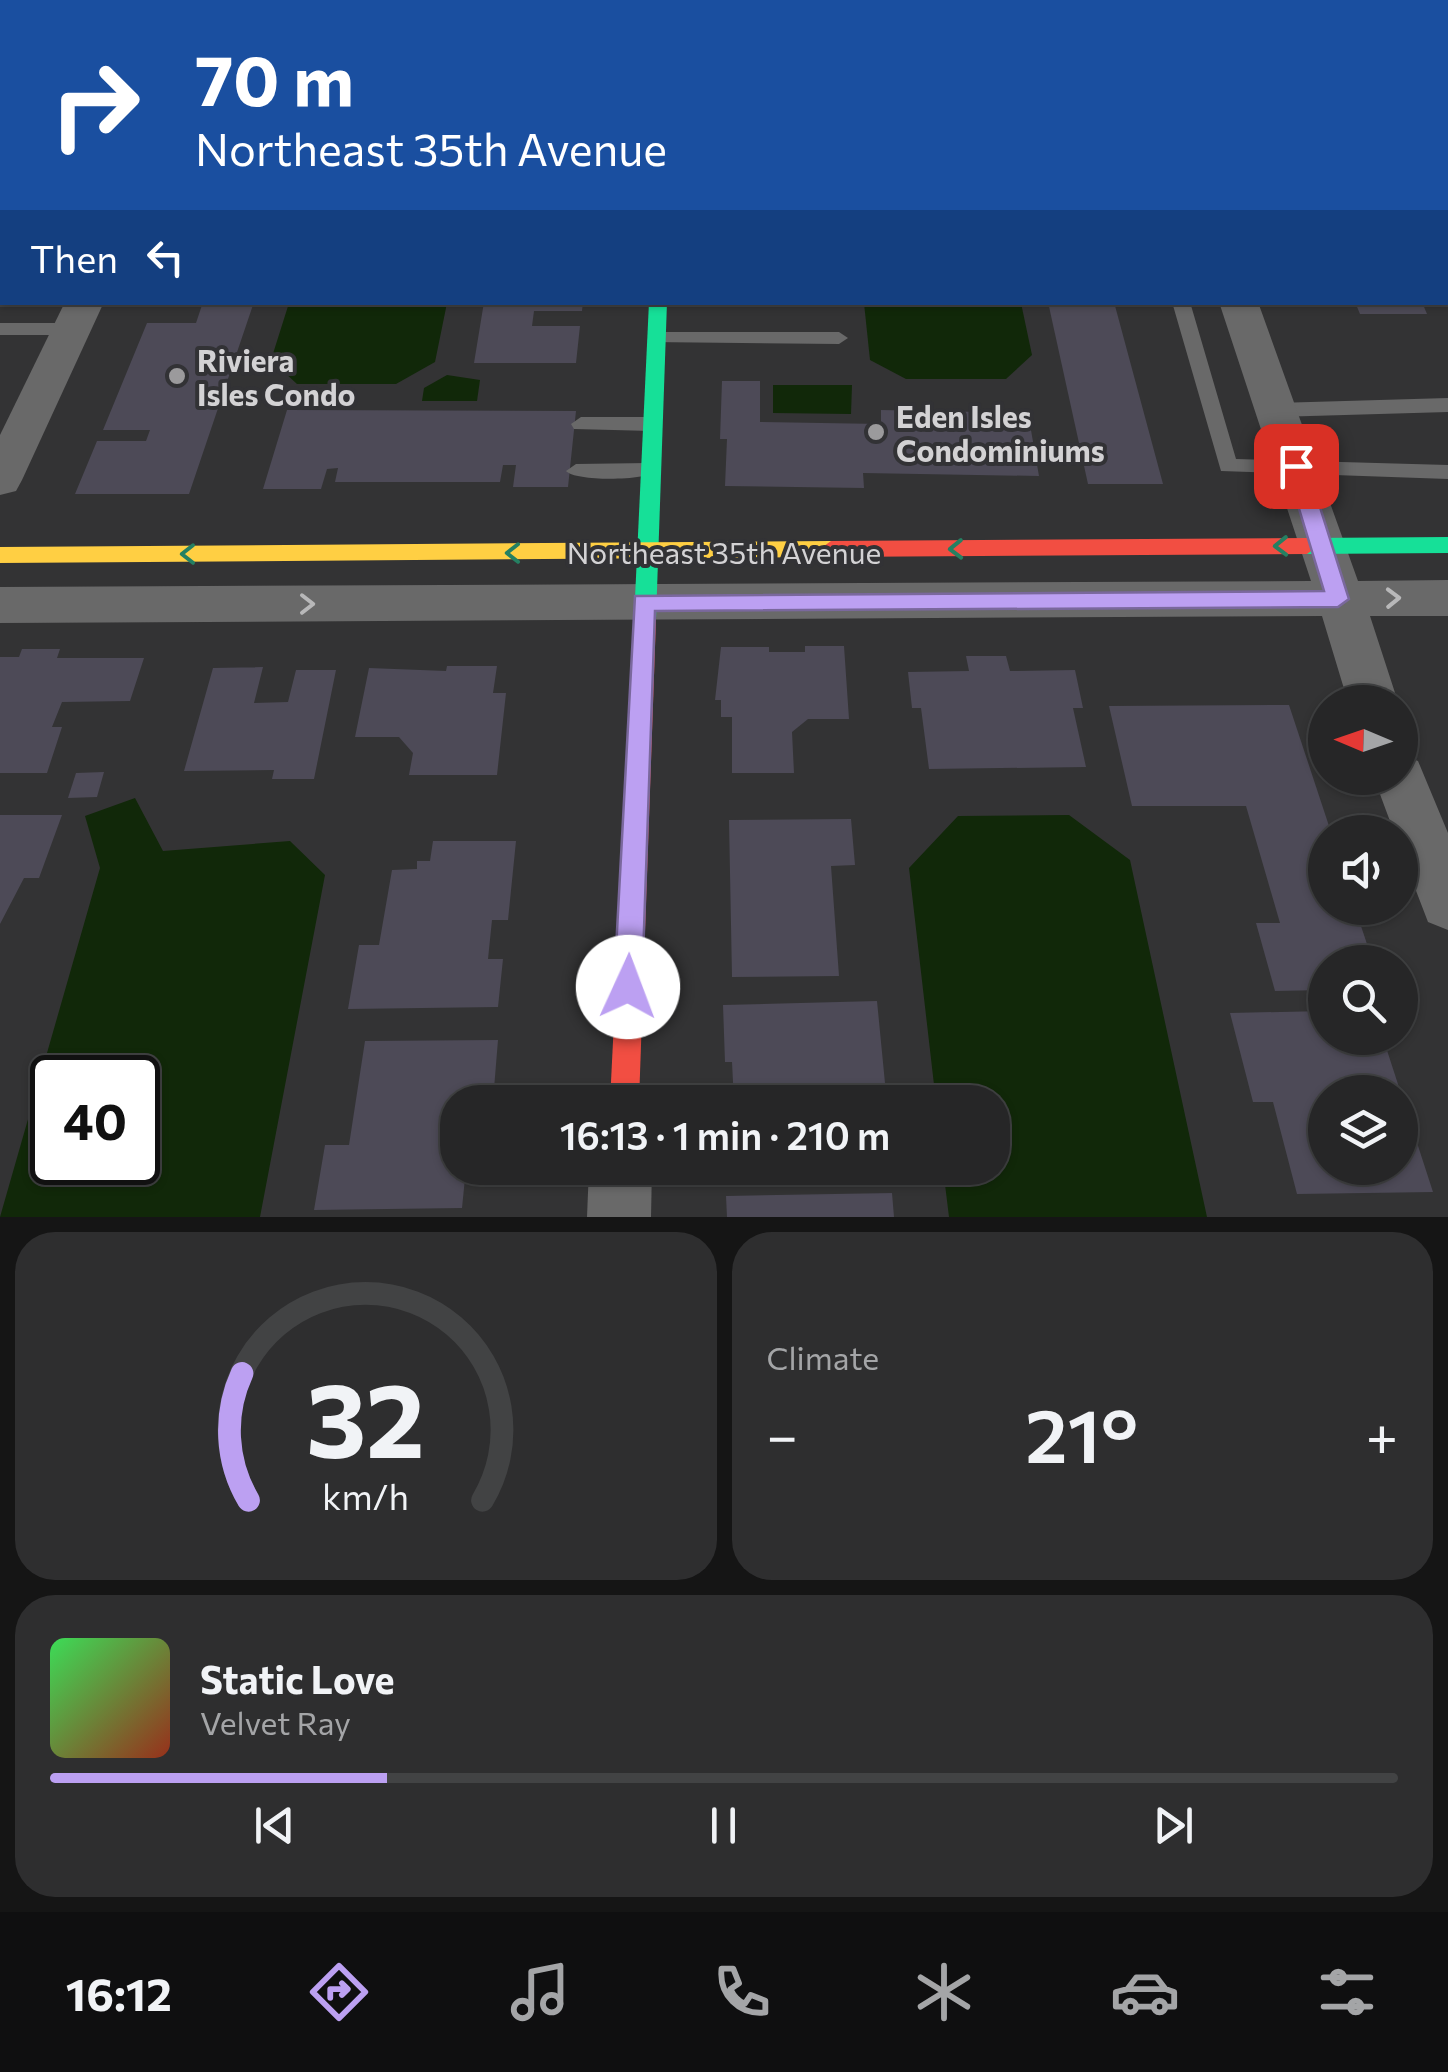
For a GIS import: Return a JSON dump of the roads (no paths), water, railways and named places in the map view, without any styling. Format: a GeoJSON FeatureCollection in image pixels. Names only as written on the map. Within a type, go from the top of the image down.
{"type":"FeatureCollection","features":[{"type":"Feature","properties":{"kind":"street"},"geometry":{"type":"LineString","coordinates":[[625,1085],[658,305]]}},
{"type":"Feature","properties":{"kind":"street"},"geometry":{"type":"LineString","coordinates":[[1239,305],[1323,546],[1366,685]]}},
{"type":"Feature","properties":{"kind":"street"},"geometry":{"type":"LineString","coordinates":[[0,480],[15,418],[79,316]]}},
{"type":"Feature","properties":{"kind":"street","name":"Northeast 35th Avenue"},"geometry":{"type":"LineString","coordinates":[[0,555],[1448,545]]}},
{"type":"Feature","properties":{"kind":"street","name":"Northeast 35th Avenue"},"geometry":{"type":"LineString","coordinates":[[0,605],[1448,598]]}},
{"type":"Feature","properties":{"kind":"street"},"geometry":{"type":"LineString","coordinates":[[1407,795],[1448,904]]}},
{"type":"Feature","properties":{"kind":"street"},"geometry":{"type":"LineString","coordinates":[[619,1217],[620,1185]]}},
{"type":"Feature","properties":{"kind":"lane"},"geometry":{"type":"LineString","coordinates":[[1183,305],[1228,466],[1448,472]]}},
{"type":"Feature","properties":{"kind":"lane"},"geometry":{"type":"LineString","coordinates":[[0,329],[79,316]]}},
{"type":"Feature","properties":{"kind":"lane"},"geometry":{"type":"LineString","coordinates":[[656,338],[839,338]]}},
{"type":"Feature","properties":{"kind":"lane"},"geometry":{"type":"LineString","coordinates":[[1276,410],[1448,405]]}},
{"type":"Feature","properties":{"kind":"lane"},"geometry":{"type":"LineString","coordinates":[[580,424],[652,424]]}},
{"type":"Feature","properties":{"kind":"lane"},"geometry":{"type":"LineString","coordinates":[[576,471],[650,470]]}},
{"type":"Feature","properties":{"kind":"place","name":"Riviera Isles Condo"},"geometry":{"type":"Point","coordinates":[177,376]}},
{"type":"Feature","properties":{"kind":"place","name":"Eden Isles Condominiums"},"geometry":{"type":"Point","coordinates":[876,432]}}]}
